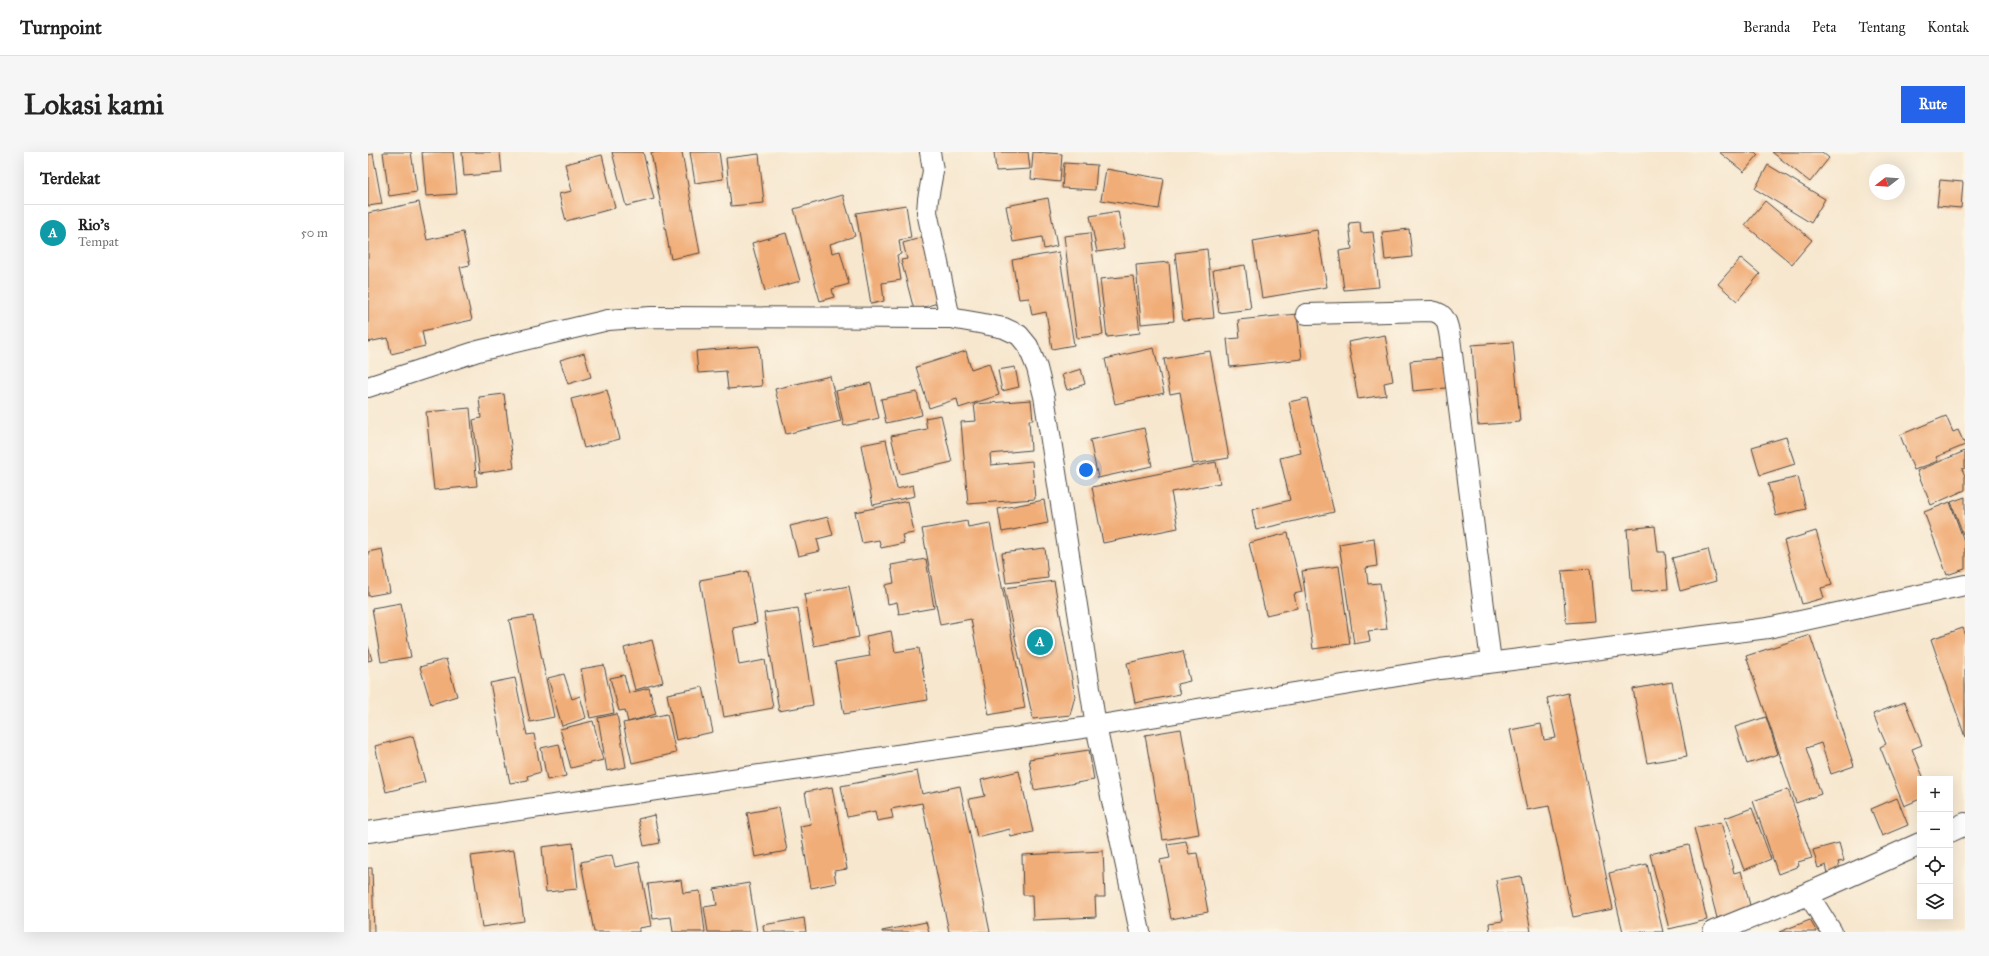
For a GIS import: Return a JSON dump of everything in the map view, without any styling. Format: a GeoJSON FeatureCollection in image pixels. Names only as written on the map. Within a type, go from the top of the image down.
{"type":"FeatureCollection","features":[{"type":"Feature","properties":{"kind":"street"},"geometry":{"type":"LineString","coordinates":[[930,152],[933,171],[927,212],[950,318]]}},
{"type":"Feature","properties":{"kind":"street"},"geometry":{"type":"LineString","coordinates":[[1306,314],[1431,311],[1439,312],[1445,318],[1450,338],[1491,662]]}},
{"type":"Feature","properties":{"kind":"street"},"geometry":{"type":"LineString","coordinates":[[368,387],[478,351],[608,320],[651,317],[950,318],[1004,328],[1018,334],[1028,346],[1037,368],[1044,396],[1096,726],[1140,932]]}},
{"type":"Feature","properties":{"kind":"street"},"geometry":{"type":"LineString","coordinates":[[368,832],[1096,726],[1491,662],[1768,628],[1965,585]]}},
{"type":"Feature","properties":{"kind":"street"},"geometry":{"type":"LineString","coordinates":[[1953,830],[1965,824]]}},
{"type":"Feature","properties":{"kind":"street"},"geometry":{"type":"LineString","coordinates":[[1714,932],[1808,894],[1917,845]]}},
{"type":"Feature","properties":{"kind":"street"},"geometry":{"type":"LineString","coordinates":[[1808,894],[1832,932]]}},
{"type":"Feature","properties":{"kind":"building"},"geometry":{"type":"Polygon","coordinates":[[[383,152],[411,152],[417,192],[389,196],[383,152]]]}},
{"type":"Feature","properties":{"kind":"building"},"geometry":{"type":"Polygon","coordinates":[[[422,152],[453,152],[457,194],[426,196],[422,152]]]}},
{"type":"Feature","properties":{"kind":"building"},"geometry":{"type":"Polygon","coordinates":[[[462,152],[500,152],[502,173],[464,176],[462,152]]]}},
{"type":"Feature","properties":{"kind":"building"},"geometry":{"type":"Polygon","coordinates":[[[612,152],[643,152],[654,199],[626,206],[612,152]]]}},
{"type":"Feature","properties":{"kind":"building"},"geometry":{"type":"Polygon","coordinates":[[[651,152],[682,152],[700,253],[671,259],[651,152]]]}},
{"type":"Feature","properties":{"kind":"building"},"geometry":{"type":"Polygon","coordinates":[[[690,152],[719,152],[723,179],[695,183],[690,152]]]}},
{"type":"Feature","properties":{"kind":"building"},"geometry":{"type":"Polygon","coordinates":[[[994,152],[1028,152],[1030,169],[996,171],[994,152]]]}},
{"type":"Feature","properties":{"kind":"building"},"geometry":{"type":"Polygon","coordinates":[[[1033,152],[1062,154],[1060,182],[1031,179],[1033,152]]]}},
{"type":"Feature","properties":{"kind":"building"},"geometry":{"type":"Polygon","coordinates":[[[1719,152],[1755,152],[1758,155],[1744,172],[1719,152]]]}},
{"type":"Feature","properties":{"kind":"building"},"geometry":{"type":"Polygon","coordinates":[[[1772,152],[1822,152],[1829,158],[1810,182],[1772,152]]]}},
{"type":"Feature","properties":{"kind":"building"},"geometry":{"type":"Polygon","coordinates":[[[373,154],[382,204],[368,206],[368,155],[373,154]]]}},
{"type":"Feature","properties":{"kind":"building"},"geometry":{"type":"Polygon","coordinates":[[[759,154],[764,203],[731,206],[726,158],[759,154]]]}},
{"type":"Feature","properties":{"kind":"building"},"geometry":{"type":"Polygon","coordinates":[[[602,155],[615,208],[566,221],[559,194],[572,191],[565,164],[602,155]]]}},
{"type":"Feature","properties":{"kind":"building"},"geometry":{"type":"Polygon","coordinates":[[[1064,163],[1097,165],[1095,190],[1062,188],[1064,163]]]}},
{"type":"Feature","properties":{"kind":"building"},"geometry":{"type":"Polygon","coordinates":[[[1768,165],[1825,199],[1811,223],[1755,189],[1768,165]]]}},
{"type":"Feature","properties":{"kind":"building"},"geometry":{"type":"Polygon","coordinates":[[[1106,169],[1164,179],[1159,209],[1101,200],[1106,169]]]}},
{"type":"Feature","properties":{"kind":"building"},"geometry":{"type":"Polygon","coordinates":[[[1940,180],[1963,182],[1961,208],[1937,206],[1940,180]]]}},
{"type":"Feature","properties":{"kind":"building"},"geometry":{"type":"Polygon","coordinates":[[[843,195],[855,236],[830,244],[832,253],[840,251],[849,284],[832,289],[834,297],[820,301],[794,209],[843,195]]]}},
{"type":"Feature","properties":{"kind":"building"},"geometry":{"type":"Polygon","coordinates":[[[1048,198],[1057,246],[1044,249],[1042,237],[1013,242],[1006,206],[1048,198]]]}},
{"type":"Feature","properties":{"kind":"building"},"geometry":{"type":"Polygon","coordinates":[[[1765,201],[1812,240],[1792,264],[1745,225],[1765,201]]]}},
{"type":"Feature","properties":{"kind":"building"},"geometry":{"type":"Polygon","coordinates":[[[419,202],[427,240],[463,232],[470,265],[460,267],[472,320],[422,331],[425,346],[391,354],[388,338],[368,342],[368,213],[419,202]]]}},
{"type":"Feature","properties":{"kind":"building"},"geometry":{"type":"Polygon","coordinates":[[[906,205],[911,238],[899,240],[901,254],[897,255],[901,280],[882,283],[884,301],[871,304],[856,213],[906,205]]]}},
{"type":"Feature","properties":{"kind":"building"},"geometry":{"type":"Polygon","coordinates":[[[1118,211],[1125,248],[1097,252],[1090,216],[1118,211]]]}},
{"type":"Feature","properties":{"kind":"building"},"geometry":{"type":"Polygon","coordinates":[[[1360,222],[1361,233],[1373,232],[1379,287],[1344,290],[1339,251],[1352,249],[1349,223],[1360,222]]]}},
{"type":"Feature","properties":{"kind":"building"},"geometry":{"type":"Polygon","coordinates":[[[1409,229],[1412,257],[1385,260],[1382,232],[1409,229]]]}},
{"type":"Feature","properties":{"kind":"building"},"geometry":{"type":"Polygon","coordinates":[[[1317,230],[1327,287],[1262,298],[1253,241],[1317,230]]]}},
{"type":"Feature","properties":{"kind":"building"},"geometry":{"type":"Polygon","coordinates":[[[786,233],[800,281],[765,291],[752,243],[786,233]]]}},
{"type":"Feature","properties":{"kind":"building"},"geometry":{"type":"Polygon","coordinates":[[[1090,233],[1103,335],[1077,338],[1064,236],[1090,233]]]}},
{"type":"Feature","properties":{"kind":"building"},"geometry":{"type":"Polygon","coordinates":[[[924,237],[941,302],[914,310],[901,260],[907,259],[903,243],[924,237]]]}},
{"type":"Feature","properties":{"kind":"building"},"geometry":{"type":"Polygon","coordinates":[[[1207,249],[1214,318],[1183,321],[1175,253],[1207,249]]]}},
{"type":"Feature","properties":{"kind":"building"},"geometry":{"type":"Polygon","coordinates":[[[1059,252],[1074,345],[1052,349],[1046,312],[1032,315],[1029,298],[1019,299],[1012,260],[1059,252]]]}},
{"type":"Feature","properties":{"kind":"building"},"geometry":{"type":"Polygon","coordinates":[[[1741,258],[1760,274],[1737,301],[1718,284],[1741,258]]]}},
{"type":"Feature","properties":{"kind":"building"},"geometry":{"type":"Polygon","coordinates":[[[1169,262],[1174,321],[1141,324],[1136,265],[1169,262]]]}},
{"type":"Feature","properties":{"kind":"building"},"geometry":{"type":"Polygon","coordinates":[[[1245,265],[1251,309],[1219,313],[1213,270],[1245,265]]]}},
{"type":"Feature","properties":{"kind":"building"},"geometry":{"type":"Polygon","coordinates":[[[1133,276],[1140,333],[1107,337],[1100,279],[1133,276]]]}},
{"type":"Feature","properties":{"kind":"building"},"geometry":{"type":"Polygon","coordinates":[[[1297,314],[1302,359],[1230,367],[1227,339],[1240,338],[1238,320],[1297,314]]]}},
{"type":"Feature","properties":{"kind":"building"},"geometry":{"type":"Polygon","coordinates":[[[1385,335],[1393,381],[1384,383],[1386,395],[1358,399],[1348,342],[1385,335]]]}},
{"type":"Feature","properties":{"kind":"building"},"geometry":{"type":"Polygon","coordinates":[[[1513,342],[1520,422],[1478,425],[1472,345],[1513,342]]]}},
{"type":"Feature","properties":{"kind":"building"},"geometry":{"type":"Polygon","coordinates":[[[759,346],[762,386],[728,389],[726,371],[698,373],[696,351],[759,346]]]}},
{"type":"Feature","properties":{"kind":"building"},"geometry":{"type":"Polygon","coordinates":[[[1154,348],[1164,393],[1115,404],[1105,359],[1154,348]]]}},
{"type":"Feature","properties":{"kind":"building"},"geometry":{"type":"Polygon","coordinates":[[[966,351],[971,369],[989,363],[999,395],[959,408],[957,399],[929,408],[916,367],[966,351]]]}},
{"type":"Feature","properties":{"kind":"building"},"geometry":{"type":"Polygon","coordinates":[[[1210,351],[1229,458],[1193,464],[1180,392],[1170,394],[1164,359],[1210,351]]]}},
{"type":"Feature","properties":{"kind":"building"},"geometry":{"type":"Polygon","coordinates":[[[584,353],[591,377],[568,384],[560,360],[584,353]]]}},
{"type":"Feature","properties":{"kind":"building"},"geometry":{"type":"Polygon","coordinates":[[[1444,358],[1446,388],[1413,391],[1410,361],[1444,358]]]}},
{"type":"Feature","properties":{"kind":"building"},"geometry":{"type":"Polygon","coordinates":[[[1015,367],[1019,387],[1002,391],[998,370],[1015,367]]]}},
{"type":"Feature","properties":{"kind":"building"},"geometry":{"type":"Polygon","coordinates":[[[1081,369],[1085,384],[1067,390],[1062,375],[1081,369]]]}},
{"type":"Feature","properties":{"kind":"building"},"geometry":{"type":"Polygon","coordinates":[[[830,376],[841,421],[786,434],[775,389],[830,376]]]}},
{"type":"Feature","properties":{"kind":"building"},"geometry":{"type":"Polygon","coordinates":[[[871,383],[879,418],[844,426],[836,391],[871,383]]]}},
{"type":"Feature","properties":{"kind":"building"},"geometry":{"type":"Polygon","coordinates":[[[607,390],[620,439],[584,448],[571,399],[607,390]]]}},
{"type":"Feature","properties":{"kind":"building"},"geometry":{"type":"Polygon","coordinates":[[[917,392],[922,415],[886,423],[881,399],[917,392]]]}},
{"type":"Feature","properties":{"kind":"building"},"geometry":{"type":"Polygon","coordinates":[[[504,394],[514,468],[480,473],[473,420],[481,418],[479,397],[504,394]]]}},
{"type":"Feature","properties":{"kind":"building"},"geometry":{"type":"Polygon","coordinates":[[[1307,398],[1334,512],[1256,530],[1252,510],[1290,500],[1280,458],[1301,453],[1289,402],[1307,398]]]}},
{"type":"Feature","properties":{"kind":"building"},"geometry":{"type":"Polygon","coordinates":[[[1031,400],[1033,420],[1029,420],[1031,450],[990,454],[991,465],[1032,461],[1035,499],[968,504],[961,422],[976,421],[974,404],[1031,400]]]}},
{"type":"Feature","properties":{"kind":"building"},"geometry":{"type":"Polygon","coordinates":[[[470,408],[477,486],[434,490],[426,412],[470,408]]]}},
{"type":"Feature","properties":{"kind":"building"},"geometry":{"type":"Polygon","coordinates":[[[941,415],[952,462],[900,474],[891,436],[927,429],[925,418],[941,415]]]}},
{"type":"Feature","properties":{"kind":"building"},"geometry":{"type":"Polygon","coordinates":[[[1946,416],[1953,432],[1958,430],[1965,445],[1936,457],[1938,461],[1914,470],[1900,435],[1946,416]]]}},
{"type":"Feature","properties":{"kind":"building"},"geometry":{"type":"Polygon","coordinates":[[[1144,428],[1152,466],[1098,478],[1090,440],[1144,428]]]}},
{"type":"Feature","properties":{"kind":"building"},"geometry":{"type":"Polygon","coordinates":[[[1786,437],[1795,464],[1760,475],[1752,447],[1786,437]]]}},
{"type":"Feature","properties":{"kind":"building"},"geometry":{"type":"Polygon","coordinates":[[[886,440],[897,489],[913,485],[915,496],[873,505],[861,445],[886,440]]]}},
{"type":"Feature","properties":{"kind":"building"},"geometry":{"type":"Polygon","coordinates":[[[1965,451],[1965,468],[1962,469],[1965,476],[1965,490],[1931,505],[1917,471],[1965,451]]]}},
{"type":"Feature","properties":{"kind":"building"},"geometry":{"type":"Polygon","coordinates":[[[1216,462],[1220,483],[1171,492],[1178,528],[1103,543],[1092,487],[1216,462]]]}},
{"type":"Feature","properties":{"kind":"building"},"geometry":{"type":"Polygon","coordinates":[[[1798,477],[1806,509],[1776,516],[1768,484],[1798,477]]]}},
{"type":"Feature","properties":{"kind":"building"},"geometry":{"type":"Polygon","coordinates":[[[1965,497],[1965,534],[1963,534],[1951,502],[1965,497]]]}},
{"type":"Feature","properties":{"kind":"building"},"geometry":{"type":"Polygon","coordinates":[[[1044,500],[1048,523],[1002,532],[998,509],[1044,500]]]}},
{"type":"Feature","properties":{"kind":"building"},"geometry":{"type":"Polygon","coordinates":[[[908,501],[914,533],[902,535],[904,543],[881,548],[879,540],[862,543],[855,512],[908,501]]]}},
{"type":"Feature","properties":{"kind":"building"},"geometry":{"type":"Polygon","coordinates":[[[1950,502],[1965,544],[1965,569],[1947,575],[1924,512],[1950,502]]]}},
{"type":"Feature","properties":{"kind":"building"},"geometry":{"type":"Polygon","coordinates":[[[828,517],[833,535],[817,539],[820,551],[798,556],[790,526],[828,517]]]}},
{"type":"Feature","properties":{"kind":"building"},"geometry":{"type":"Polygon","coordinates":[[[967,521],[968,527],[990,523],[1025,708],[989,715],[971,619],[940,625],[922,529],[967,521]]]}},
{"type":"Feature","properties":{"kind":"building"},"geometry":{"type":"Polygon","coordinates":[[[1655,526],[1658,552],[1665,552],[1668,589],[1632,592],[1627,529],[1655,526]]]}},
{"type":"Feature","properties":{"kind":"building"},"geometry":{"type":"Polygon","coordinates":[[[1816,531],[1832,585],[1821,588],[1824,598],[1802,604],[1784,541],[1816,531]]]}},
{"type":"Feature","properties":{"kind":"building"},"geometry":{"type":"Polygon","coordinates":[[[1288,533],[1302,592],[1294,594],[1297,608],[1266,615],[1249,543],[1288,533]]]}},
{"type":"Feature","properties":{"kind":"building"},"geometry":{"type":"Polygon","coordinates":[[[1374,538],[1377,566],[1366,568],[1368,584],[1380,583],[1387,629],[1368,631],[1370,641],[1354,644],[1339,544],[1374,538]]]}},
{"type":"Feature","properties":{"kind":"building"},"geometry":{"type":"Polygon","coordinates":[[[1045,548],[1048,578],[1006,583],[1002,553],[1045,548]]]}},
{"type":"Feature","properties":{"kind":"building"},"geometry":{"type":"Polygon","coordinates":[[[382,549],[390,592],[368,596],[368,552],[382,549]]]}},
{"type":"Feature","properties":{"kind":"building"},"geometry":{"type":"Polygon","coordinates":[[[1708,549],[1716,581],[1680,591],[1672,558],[1708,549]]]}},
{"type":"Feature","properties":{"kind":"building"},"geometry":{"type":"Polygon","coordinates":[[[926,559],[934,608],[899,614],[897,602],[888,604],[885,585],[894,583],[891,565],[926,559]]]}},
{"type":"Feature","properties":{"kind":"building"},"geometry":{"type":"Polygon","coordinates":[[[1339,566],[1350,644],[1313,649],[1302,571],[1339,566]]]}},
{"type":"Feature","properties":{"kind":"building"},"geometry":{"type":"Polygon","coordinates":[[[1590,569],[1595,621],[1566,623],[1562,571],[1590,569]]]}},
{"type":"Feature","properties":{"kind":"building"},"geometry":{"type":"Polygon","coordinates":[[[748,571],[757,623],[733,628],[739,665],[765,660],[773,708],[724,717],[700,580],[748,571]]]}},
{"type":"Feature","properties":{"kind":"building"},"geometry":{"type":"Polygon","coordinates":[[[1054,581],[1075,696],[1070,715],[1033,719],[1004,588],[1054,581]]]}},
{"type":"Feature","properties":{"kind":"building"},"geometry":{"type":"Polygon","coordinates":[[[849,586],[859,637],[814,646],[804,594],[849,586]]]}},
{"type":"Feature","properties":{"kind":"building"},"geometry":{"type":"Polygon","coordinates":[[[401,603],[411,657],[381,662],[372,608],[401,603]]]}},
{"type":"Feature","properties":{"kind":"building"},"geometry":{"type":"Polygon","coordinates":[[[798,608],[813,705],[779,711],[764,613],[798,608]]]}},
{"type":"Feature","properties":{"kind":"building"},"geometry":{"type":"Polygon","coordinates":[[[533,616],[554,717],[530,722],[509,620],[533,616]]]}},
{"type":"Feature","properties":{"kind":"building"},"geometry":{"type":"Polygon","coordinates":[[[1963,628],[1965,633],[1965,737],[1931,639],[1963,628]]]}},
{"type":"Feature","properties":{"kind":"building"},"geometry":{"type":"Polygon","coordinates":[[[891,631],[895,652],[919,648],[928,700],[844,714],[835,662],[870,656],[866,636],[891,631]]]}},
{"type":"Feature","properties":{"kind":"building"},"geometry":{"type":"Polygon","coordinates":[[[1810,635],[1854,766],[1831,774],[1821,743],[1806,748],[1821,794],[1796,803],[1746,656],[1810,635]]]}},
{"type":"Feature","properties":{"kind":"building"},"geometry":{"type":"Polygon","coordinates":[[[652,640],[663,682],[635,690],[624,648],[652,640]]]}},
{"type":"Feature","properties":{"kind":"building"},"geometry":{"type":"Polygon","coordinates":[[[368,646],[372,660],[368,661],[368,646]]]}},
{"type":"Feature","properties":{"kind":"building"},"geometry":{"type":"Polygon","coordinates":[[[1183,651],[1190,681],[1177,684],[1180,694],[1135,703],[1127,663],[1183,651]]]}},
{"type":"Feature","properties":{"kind":"building"},"geometry":{"type":"Polygon","coordinates":[[[446,659],[457,696],[431,704],[420,667],[446,659]]]}},
{"type":"Feature","properties":{"kind":"building"},"geometry":{"type":"Polygon","coordinates":[[[604,665],[614,713],[590,718],[581,669],[604,665]]]}},
{"type":"Feature","properties":{"kind":"building"},"geometry":{"type":"Polygon","coordinates":[[[564,674],[572,699],[580,696],[586,718],[562,726],[548,678],[564,674]]]}},
{"type":"Feature","properties":{"kind":"building"},"geometry":{"type":"Polygon","coordinates":[[[624,675],[629,693],[649,688],[656,714],[628,722],[625,710],[619,711],[610,678],[624,675]]]}},
{"type":"Feature","properties":{"kind":"building"},"geometry":{"type":"Polygon","coordinates":[[[515,678],[527,735],[534,734],[541,772],[527,776],[528,780],[510,783],[490,683],[515,678]]]}},
{"type":"Feature","properties":{"kind":"building"},"geometry":{"type":"Polygon","coordinates":[[[1672,682],[1687,756],[1647,763],[1633,689],[1672,682]]]}},
{"type":"Feature","properties":{"kind":"building"},"geometry":{"type":"Polygon","coordinates":[[[703,687],[713,732],[676,740],[667,694],[703,687]]]}},
{"type":"Feature","properties":{"kind":"building"},"geometry":{"type":"Polygon","coordinates":[[[1568,693],[1613,909],[1573,917],[1549,806],[1527,810],[1510,730],[1541,724],[1544,740],[1556,738],[1547,698],[1568,693]]]}},
{"type":"Feature","properties":{"kind":"building"},"geometry":{"type":"Polygon","coordinates":[[[1905,702],[1922,745],[1912,749],[1923,776],[1917,776],[1917,800],[1904,806],[1880,747],[1886,744],[1873,714],[1905,702]]]}},
{"type":"Feature","properties":{"kind":"building"},"geometry":{"type":"Polygon","coordinates":[[[617,714],[626,767],[607,771],[598,718],[617,714]]]}},
{"type":"Feature","properties":{"kind":"building"},"geometry":{"type":"Polygon","coordinates":[[[667,714],[676,753],[632,763],[623,723],[667,714]]]}},
{"type":"Feature","properties":{"kind":"building"},"geometry":{"type":"Polygon","coordinates":[[[1766,717],[1778,754],[1747,764],[1735,727],[1766,717]]]}},
{"type":"Feature","properties":{"kind":"building"},"geometry":{"type":"Polygon","coordinates":[[[593,721],[603,760],[571,768],[560,729],[593,721]]]}},
{"type":"Feature","properties":{"kind":"building"},"geometry":{"type":"Polygon","coordinates":[[[1181,729],[1199,834],[1163,840],[1145,735],[1181,729]]]}},
{"type":"Feature","properties":{"kind":"building"},"geometry":{"type":"Polygon","coordinates":[[[413,736],[425,782],[386,792],[375,746],[413,736]]]}},
{"type":"Feature","properties":{"kind":"building"},"geometry":{"type":"Polygon","coordinates":[[[559,744],[566,776],[547,780],[541,748],[559,744]]]}},
{"type":"Feature","properties":{"kind":"building"},"geometry":{"type":"Polygon","coordinates":[[[1089,750],[1094,780],[1034,790],[1029,759],[1089,750]]]}},
{"type":"Feature","properties":{"kind":"building"},"geometry":{"type":"Polygon","coordinates":[[[917,771],[922,794],[960,786],[990,932],[949,932],[922,803],[891,809],[893,818],[877,821],[875,811],[847,817],[841,786],[917,771]]]}},
{"type":"Feature","properties":{"kind":"building"},"geometry":{"type":"Polygon","coordinates":[[[1019,771],[1033,832],[1011,837],[1010,829],[977,837],[969,799],[985,796],[981,780],[1019,771]]]}},
{"type":"Feature","properties":{"kind":"building"},"geometry":{"type":"Polygon","coordinates":[[[832,787],[847,869],[834,871],[836,883],[811,888],[800,826],[811,824],[805,792],[832,787]]]}},
{"type":"Feature","properties":{"kind":"building"},"geometry":{"type":"Polygon","coordinates":[[[1788,789],[1812,858],[1798,862],[1799,866],[1778,874],[1753,801],[1788,789]]]}},
{"type":"Feature","properties":{"kind":"building"},"geometry":{"type":"Polygon","coordinates":[[[1897,798],[1908,825],[1882,836],[1871,809],[1897,798]]]}},
{"type":"Feature","properties":{"kind":"building"},"geometry":{"type":"Polygon","coordinates":[[[779,807],[787,851],[755,857],[747,813],[779,807]]]}},
{"type":"Feature","properties":{"kind":"building"},"geometry":{"type":"Polygon","coordinates":[[[1752,808],[1771,859],[1744,870],[1725,818],[1752,808]]]}},
{"type":"Feature","properties":{"kind":"building"},"geometry":{"type":"Polygon","coordinates":[[[654,815],[660,843],[644,846],[638,819],[654,815]]]}},
{"type":"Feature","properties":{"kind":"building"},"geometry":{"type":"Polygon","coordinates":[[[1721,822],[1734,873],[1741,871],[1751,909],[1717,918],[1694,828],[1721,822]]]}},
{"type":"Feature","properties":{"kind":"building"},"geometry":{"type":"Polygon","coordinates":[[[1186,841],[1189,854],[1197,853],[1208,912],[1171,919],[1160,860],[1170,858],[1167,844],[1186,841]]]}},
{"type":"Feature","properties":{"kind":"building"},"geometry":{"type":"Polygon","coordinates":[[[573,843],[578,889],[546,892],[542,847],[573,843]]]}},
{"type":"Feature","properties":{"kind":"building"},"geometry":{"type":"Polygon","coordinates":[[[1839,843],[1844,861],[1838,862],[1840,870],[1828,873],[1826,865],[1818,868],[1813,850],[1839,843]]]}},
{"type":"Feature","properties":{"kind":"building"},"geometry":{"type":"Polygon","coordinates":[[[1689,845],[1707,920],[1669,929],[1650,854],[1689,845]]]}},
{"type":"Feature","properties":{"kind":"building"},"geometry":{"type":"Polygon","coordinates":[[[514,850],[524,921],[482,927],[471,856],[514,850]]]}},
{"type":"Feature","properties":{"kind":"building"},"geometry":{"type":"Polygon","coordinates":[[[1103,851],[1105,897],[1095,897],[1096,917],[1033,920],[1032,895],[1023,895],[1022,855],[1103,851]]]}},
{"type":"Feature","properties":{"kind":"building"},"geometry":{"type":"Polygon","coordinates":[[[612,855],[615,867],[639,862],[651,926],[639,928],[639,932],[594,932],[581,862],[612,855]]]}},
{"type":"Feature","properties":{"kind":"building"},"geometry":{"type":"Polygon","coordinates":[[[1647,864],[1663,932],[1623,932],[1609,873],[1647,864]]]}},
{"type":"Feature","properties":{"kind":"building"},"geometry":{"type":"Polygon","coordinates":[[[368,868],[372,868],[374,932],[368,932],[368,868]]]}},
{"type":"Feature","properties":{"kind":"building"},"geometry":{"type":"Polygon","coordinates":[[[1521,876],[1531,932],[1490,932],[1489,923],[1503,921],[1496,880],[1521,876]]]}},
{"type":"Feature","properties":{"kind":"building"},"geometry":{"type":"Polygon","coordinates":[[[681,880],[683,893],[700,891],[705,932],[673,932],[671,917],[653,919],[648,884],[681,880]]]}},
{"type":"Feature","properties":{"kind":"building"},"geometry":{"type":"Polygon","coordinates":[[[749,883],[757,932],[708,932],[704,907],[717,905],[714,889],[749,883]]]}},
{"type":"Feature","properties":{"kind":"building"},"geometry":{"type":"Polygon","coordinates":[[[804,918],[806,932],[764,932],[763,925],[804,918]]]}},
{"type":"Feature","properties":{"kind":"building"},"geometry":{"type":"Polygon","coordinates":[[[1810,920],[1817,932],[1779,932],[1810,920]]]}},
{"type":"Feature","properties":{"kind":"building"},"geometry":{"type":"Polygon","coordinates":[[[926,922],[929,932],[882,932],[882,931],[926,922]]]}},
{"type":"Feature","properties":{"kind":"place","name":"Rio's"},"geometry":{"type":"Point","coordinates":[1040,642]}}]}
